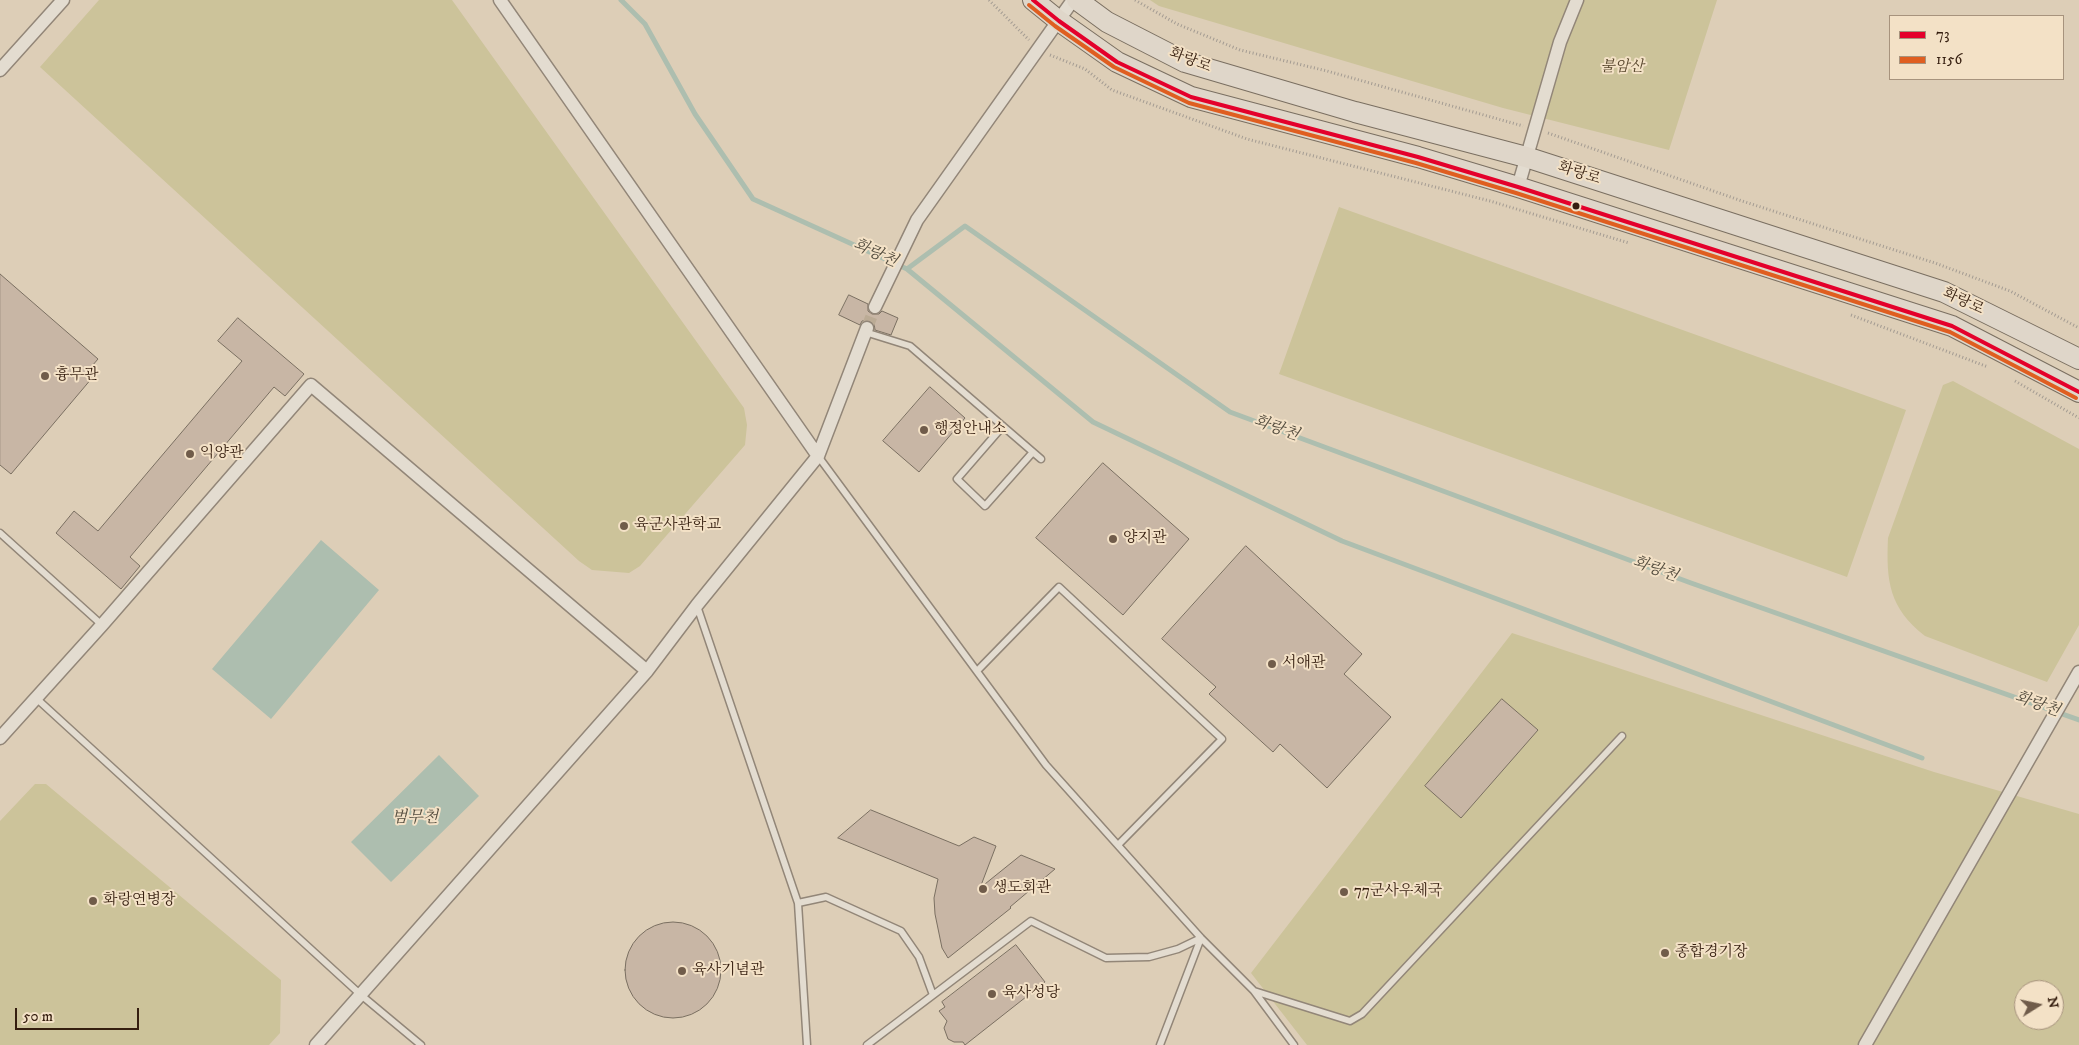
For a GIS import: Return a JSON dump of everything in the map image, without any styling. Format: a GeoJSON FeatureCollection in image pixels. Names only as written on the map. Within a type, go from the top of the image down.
{"type":"FeatureCollection","features":[{"type":"Feature","properties":{"kind":"main road","name":"화랑로"},"geometry":{"type":"LineString","coordinates":[[1033,0],[1059,21],[1118,62],[1191,98],[1418,157],[1518,187],[1952,326],[2079,392]]}},
{"type":"Feature","properties":{"kind":"main road","name":"화랑로"},"geometry":{"type":"LineString","coordinates":[[1075,0],[1108,22],[1185,62],[1355,112],[1526,157],[1944,292],[2079,359]]}},
{"type":"Feature","properties":{"kind":"street"},"geometry":{"type":"LineString","coordinates":[[0,70],[63,0]]}},
{"type":"Feature","properties":{"kind":"street"},"geometry":{"type":"LineString","coordinates":[[500,0],[818,456]]}},
{"type":"Feature","properties":{"kind":"street"},"geometry":{"type":"LineString","coordinates":[[875,306],[917,220],[1075,0]]}},
{"type":"Feature","properties":{"kind":"street"},"geometry":{"type":"LineString","coordinates":[[1518,187],[1560,42],[1577,0]]}},
{"type":"Feature","properties":{"kind":"street"},"geometry":{"type":"LineString","coordinates":[[316,1045],[647,671],[697,605],[818,456],[866,330]]}},
{"type":"Feature","properties":{"kind":"street"},"geometry":{"type":"LineString","coordinates":[[0,738],[102,625],[311,385],[647,671]]}},
{"type":"Feature","properties":{"kind":"street"},"geometry":{"type":"LineString","coordinates":[[1865,1045],[2079,672]]}},
{"type":"Feature","properties":{"kind":"lane"},"geometry":{"type":"LineString","coordinates":[[866,330],[910,346],[1042,459]]}},
{"type":"Feature","properties":{"kind":"lane"},"geometry":{"type":"LineString","coordinates":[[1003,426],[957,479],[985,506],[1034,452]]}},
{"type":"Feature","properties":{"kind":"lane"},"geometry":{"type":"LineString","coordinates":[[818,456],[1046,765],[1201,938],[1254,991],[1294,1045]]}},
{"type":"Feature","properties":{"kind":"lane"},"geometry":{"type":"LineString","coordinates":[[0,533],[102,625]]}},
{"type":"Feature","properties":{"kind":"lane"},"geometry":{"type":"LineString","coordinates":[[977,671],[1059,587],[1222,739],[1118,845]]}},
{"type":"Feature","properties":{"kind":"lane"},"geometry":{"type":"LineString","coordinates":[[697,605],[798,902],[807,1045]]}},
{"type":"Feature","properties":{"kind":"lane"},"geometry":{"type":"LineString","coordinates":[[36,698],[360,994],[421,1045]]}},
{"type":"Feature","properties":{"kind":"lane"},"geometry":{"type":"LineString","coordinates":[[1254,991],[1350,1021],[1362,1014],[1622,736]]}},
{"type":"Feature","properties":{"kind":"lane"},"geometry":{"type":"LineString","coordinates":[[798,902],[826,897],[902,931],[919,957],[933,995]]}},
{"type":"Feature","properties":{"kind":"lane"},"geometry":{"type":"LineString","coordinates":[[867,1045],[1031,921],[1106,958],[1149,957],[1178,949],[1201,938]]}},
{"type":"Feature","properties":{"kind":"lane"},"geometry":{"type":"LineString","coordinates":[[1160,1045],[1201,938]]}},
{"type":"Feature","properties":{"kind":"path"},"geometry":{"type":"LineString","coordinates":[[989,0],[1039,50],[1085,69],[1112,90],[1247,139],[1490,201],[1633,245]]}},
{"type":"Feature","properties":{"kind":"path"},"geometry":{"type":"LineString","coordinates":[[1135,0],[1177,24],[1240,50],[1327,71],[1535,129],[1742,201],[1935,263],[2010,291],[2079,328]]}},
{"type":"Feature","properties":{"kind":"path"},"geometry":{"type":"LineString","coordinates":[[1850,314],[1996,370]]}},
{"type":"Feature","properties":{"kind":"path"},"geometry":{"type":"LineString","coordinates":[[2013,380],[2079,418]]}},
{"type":"Feature","properties":{"kind":"green space"},"geometry":{"type":"Polygon","coordinates":[[[99,0],[452,0],[744,408],[747,425],[745,445],[640,566],[629,573],[592,570],[579,561],[40,67],[99,0]]]}},
{"type":"Feature","properties":{"kind":"green space","name":"불암산"},"geometry":{"type":"Polygon","coordinates":[[[1150,0],[1717,0],[1669,150],[1503,108],[1159,6],[1150,0]]]}},
{"type":"Feature","properties":{"kind":"green space"},"geometry":{"type":"Polygon","coordinates":[[[1339,207],[1906,410],[1847,577],[1279,374],[1339,207]]]}},
{"type":"Feature","properties":{"kind":"green space"},"geometry":{"type":"Polygon","coordinates":[[[1953,381],[2079,449],[2079,625],[2047,682],[1925,636],[1904,615],[1892,593],[1888,568],[1888,538],[1943,385],[1953,381]]]}},
{"type":"Feature","properties":{"kind":"green space"},"geometry":{"type":"Polygon","coordinates":[[[1512,633],[1934,772],[2079,814],[2079,1045],[1307,1045],[1251,973],[1512,633]]]}},
{"type":"Feature","properties":{"kind":"green space","name":"화랑연병장"},"geometry":{"type":"Polygon","coordinates":[[[35,784],[46,784],[281,980],[280,1033],[269,1045],[0,1045],[0,821],[35,784]]]}},
{"type":"Feature","properties":{"kind":"water"},"geometry":{"type":"Polygon","coordinates":[[[321,540],[379,590],[271,719],[212,669],[321,540]]]}},
{"type":"Feature","properties":{"kind":"water","name":"범무천"},"geometry":{"type":"Polygon","coordinates":[[[439,755],[479,796],[391,882],[351,842],[439,755]]]}},
{"type":"Feature","properties":{"kind":"building","name":"흉무관"},"geometry":{"type":"Polygon","coordinates":[[[0,274],[98,359],[86,373],[92,378],[11,474],[0,465],[0,274]]]}},
{"type":"Feature","properties":{"kind":"building"},"geometry":{"type":"Polygon","coordinates":[[[849,295],[868,304],[868,311],[872,314],[879,314],[882,311],[898,318],[891,335],[875,330],[874,323],[869,320],[862,321],[860,325],[839,315],[849,295]]]}},
{"type":"Feature","properties":{"kind":"building","name":"익양관"},"geometry":{"type":"Polygon","coordinates":[[[238,318],[304,374],[285,396],[274,387],[130,557],[140,566],[121,589],[56,533],[74,511],[98,531],[242,361],[218,341],[238,318]]]}},
{"type":"Feature","properties":{"kind":"building","name":"행정안내소"},"geometry":{"type":"Polygon","coordinates":[[[930,387],[965,418],[919,472],[883,441],[930,387]]]}},
{"type":"Feature","properties":{"kind":"building","name":"양지관"},"geometry":{"type":"Polygon","coordinates":[[[1103,463],[1189,539],[1123,615],[1036,538],[1103,463]]]}},
{"type":"Feature","properties":{"kind":"building","name":"서애관"},"geometry":{"type":"Polygon","coordinates":[[[1246,546],[1362,654],[1344,674],[1391,717],[1327,788],[1280,744],[1273,752],[1209,694],[1216,687],[1162,639],[1246,546]]]}},
{"type":"Feature","properties":{"kind":"building"},"geometry":{"type":"Polygon","coordinates":[[[1502,699],[1538,730],[1461,818],[1425,786],[1502,699]]]}},
{"type":"Feature","properties":{"kind":"building","name":"생도회관"},"geometry":{"type":"Polygon","coordinates":[[[871,810],[959,846],[974,837],[996,846],[980,888],[1021,855],[1055,869],[1011,908],[948,958],[942,948],[935,914],[934,898],[938,879],[838,838],[871,810]]]}},
{"type":"Feature","properties":{"kind":"building"},"geometry":{"type":"Polygon","coordinates":[[[673,922],[692,925],[707,936],[718,951],[721,970],[718,989],[707,1004],[692,1015],[673,1018],[654,1015],[639,1004],[628,989],[625,970],[628,951],[639,936],[654,925],[673,922]]]}},
{"type":"Feature","properties":{"kind":"building","name":"육사성당"},"geometry":{"type":"Polygon","coordinates":[[[1016,945],[1045,982],[965,1045],[963,1042],[954,1042],[948,1039],[944,1028],[947,1021],[939,1011],[945,1007],[942,1002],[1016,945]]]}},
{"type":"Feature","properties":{"kind":"waterway","name":"화랑천"},"geometry":{"type":"LineString","coordinates":[[621,0],[645,24],[695,114],[753,199],[907,269],[965,226],[1230,412],[1691,583],[2079,720]]}},
{"type":"Feature","properties":{"kind":"waterway"},"geometry":{"type":"LineString","coordinates":[[907,269],[1093,422],[1342,541],[1922,758]]}},
{"type":"Feature","properties":{"kind":"tunnel"},"geometry":{"type":"LineString","coordinates":[[867,328],[875,307]]}},
{"type":"Feature","properties":{"kind":"transit line","name":"73"},"geometry":{"type":"LineString","coordinates":[[1033,0],[1117,62],[1191,97],[1418,157],[1518,187],[1952,326],[2079,392]]}},
{"type":"Feature","properties":{"kind":"transit line","name":"1156"},"geometry":{"type":"LineString","coordinates":[[1029,5],[1055,26],[1114,67],[1189,103],[1416,163],[1516,193],[1950,332],[2076,398]]}},
{"type":"Feature","properties":{"kind":"place","name":"흉무관"},"geometry":{"type":"Point","coordinates":[45,376]}},
{"type":"Feature","properties":{"kind":"place","name":"행정안내소"},"geometry":{"type":"Point","coordinates":[924,430]}},
{"type":"Feature","properties":{"kind":"place","name":"익양관"},"geometry":{"type":"Point","coordinates":[190,454]}},
{"type":"Feature","properties":{"kind":"place","name":"육군사관학교"},"geometry":{"type":"Point","coordinates":[624,526]}},
{"type":"Feature","properties":{"kind":"place","name":"양지관"},"geometry":{"type":"Point","coordinates":[1113,539]}},
{"type":"Feature","properties":{"kind":"place","name":"서애관"},"geometry":{"type":"Point","coordinates":[1272,664]}},
{"type":"Feature","properties":{"kind":"place","name":"생도회관"},"geometry":{"type":"Point","coordinates":[983,889]}},
{"type":"Feature","properties":{"kind":"place","name":"77군사우체국"},"geometry":{"type":"Point","coordinates":[1344,892]}},
{"type":"Feature","properties":{"kind":"place","name":"화랑연병장"},"geometry":{"type":"Point","coordinates":[93,901]}},
{"type":"Feature","properties":{"kind":"place","name":"종합경기장"},"geometry":{"type":"Point","coordinates":[1665,953]}},
{"type":"Feature","properties":{"kind":"place","name":"육사기념관"},"geometry":{"type":"Point","coordinates":[682,971]}},
{"type":"Feature","properties":{"kind":"place","name":"육사성당"},"geometry":{"type":"Point","coordinates":[992,994]}}]}
